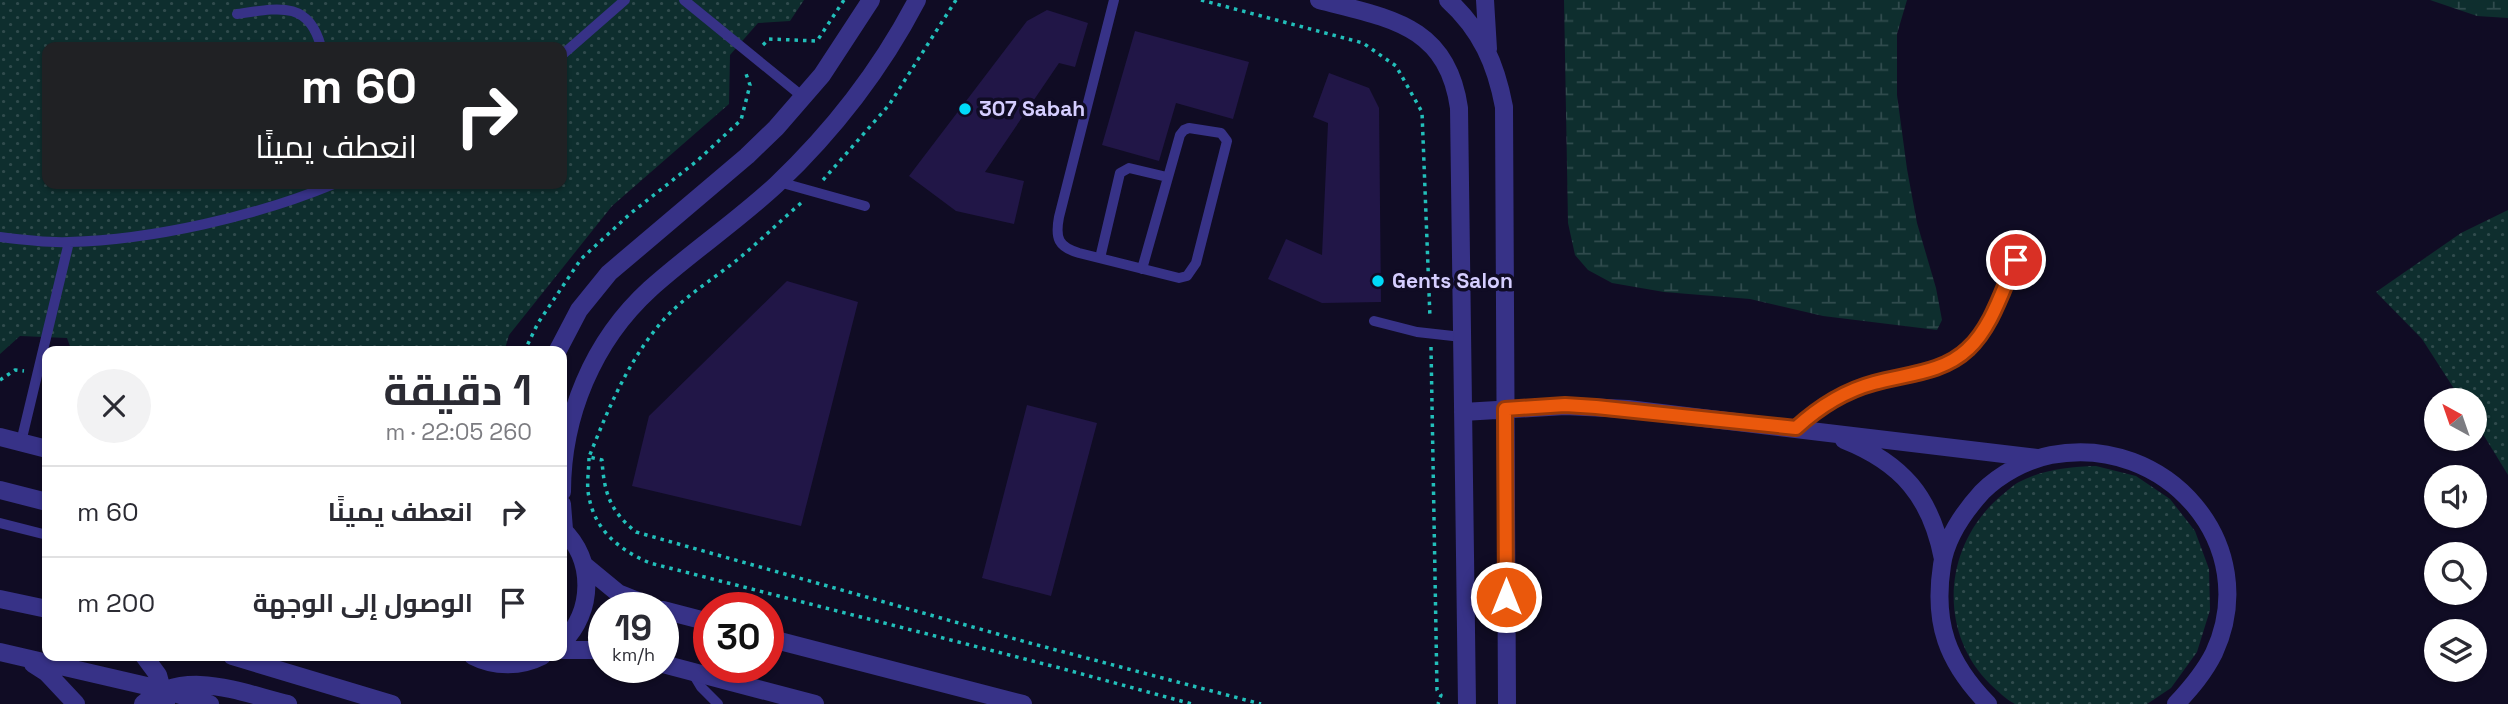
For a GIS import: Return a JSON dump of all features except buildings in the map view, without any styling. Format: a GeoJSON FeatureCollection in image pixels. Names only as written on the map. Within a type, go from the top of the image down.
{"type":"FeatureCollection","features":[{"type":"Feature","properties":{"kind":"street"},"geometry":{"type":"LineString","coordinates":[[560,346],[579,310],[608,273],[747,156],[803,97],[839,51],[872,0]]}},
{"type":"Feature","properties":{"kind":"street"},"geometry":{"type":"LineString","coordinates":[[567,439],[584,381],[606,341],[626,314],[650,289],[743,215],[779,182],[834,124],[885,55],[917,0]]}},
{"type":"Feature","properties":{"kind":"street"},"geometry":{"type":"LineString","coordinates":[[1319,0],[1387,17],[1406,25],[1423,36],[1437,51],[1456,87],[1459,108],[1467,704]]}},
{"type":"Feature","properties":{"kind":"street"},"geometry":{"type":"LineString","coordinates":[[1448,0],[1473,27],[1488,52],[1499,80],[1504,107],[1507,704]]}},
{"type":"Feature","properties":{"kind":"street"},"geometry":{"type":"LineString","coordinates":[[1485,0],[1488,52]]}},
{"type":"Feature","properties":{"kind":"street"},"geometry":{"type":"LineString","coordinates":[[1463,412],[1565,405],[1596,407],[1821,430],[2038,458]]}},
{"type":"Feature","properties":{"kind":"street"},"geometry":{"type":"LineString","coordinates":[[1821,430],[1867,449],[1904,476],[1919,494],[1930,514],[1943,559]]}},
{"type":"Feature","properties":{"kind":"street"},"geometry":{"type":"LineString","coordinates":[[0,437],[42,448]]}},
{"type":"Feature","properties":{"kind":"street"},"geometry":{"type":"LineString","coordinates":[[1988,704],[1968,684],[1951,656],[1941,625],[1938,592],[1943,559],[1953,532],[1968,507],[1996,481],[2038,458],[2071,452],[2104,453],[2136,461],[2165,477],[2189,498],[2209,525],[2221,556],[2226,588],[2224,621],[2214,653],[2197,681],[2176,704]]}},
{"type":"Feature","properties":{"kind":"street"},"geometry":{"type":"LineString","coordinates":[[0,490],[42,501]]}},
{"type":"Feature","properties":{"kind":"street"},"geometry":{"type":"LineString","coordinates":[[567,535],[584,565],[586,589],[582,613],[567,637]]}},
{"type":"Feature","properties":{"kind":"street"},"geometry":{"type":"LineString","coordinates":[[584,565],[617,592]]}},
{"type":"Feature","properties":{"kind":"street"},"geometry":{"type":"LineString","coordinates":[[0,599],[42,608]]}},
{"type":"Feature","properties":{"kind":"street"},"geometry":{"type":"LineString","coordinates":[[784,642],[1023,704]]}},
{"type":"Feature","properties":{"kind":"street"},"geometry":{"type":"LineString","coordinates":[[567,650],[588,650]]}},
{"type":"Feature","properties":{"kind":"street"},"geometry":{"type":"LineString","coordinates":[[0,652],[165,697],[210,704]]}},
{"type":"Feature","properties":{"kind":"street"},"geometry":{"type":"LineString","coordinates":[[24,658],[47,673],[76,704]]}},
{"type":"Feature","properties":{"kind":"street"},"geometry":{"type":"LineString","coordinates":[[148,661],[158,675],[165,697]]}},
{"type":"Feature","properties":{"kind":"street"},"geometry":{"type":"LineString","coordinates":[[249,661],[392,704]]}},
{"type":"Feature","properties":{"kind":"street"},"geometry":{"type":"LineString","coordinates":[[489,661],[498,664],[526,661]]}},
{"type":"Feature","properties":{"kind":"street"},"geometry":{"type":"LineString","coordinates":[[679,668],[815,704]]}},
{"type":"Feature","properties":{"kind":"street"},"geometry":{"type":"LineString","coordinates":[[143,704],[165,697],[178,685],[208,685],[288,704]]}},
{"type":"Feature","properties":{"kind":"lane"},"geometry":{"type":"LineString","coordinates":[[567,51],[625,0]]}},
{"type":"Feature","properties":{"kind":"lane"},"geometry":{"type":"LineString","coordinates":[[684,0],[803,97]]}},
{"type":"Feature","properties":{"kind":"lane"},"geometry":{"type":"LineString","coordinates":[[1114,0],[1057,229],[1059,241],[1067,250],[1100,258],[1142,269],[1179,278],[1186,276],[1193,270],[1226,146],[1226,136],[1196,128],[1184,130],[1180,135],[1142,269]]}},
{"type":"Feature","properties":{"kind":"lane"},"geometry":{"type":"LineString","coordinates":[[237,14],[286,7],[295,9],[314,26],[319,42]]}},
{"type":"Feature","properties":{"kind":"lane"},"geometry":{"type":"LineString","coordinates":[[1100,258],[1121,173],[1129,168],[1167,177]]}},
{"type":"Feature","properties":{"kind":"lane"},"geometry":{"type":"LineString","coordinates":[[779,182],[865,206]]}},
{"type":"Feature","properties":{"kind":"lane"},"geometry":{"type":"LineString","coordinates":[[0,237],[69,242],[134,236],[199,225],[319,189]]}},
{"type":"Feature","properties":{"kind":"lane"},"geometry":{"type":"LineString","coordinates":[[44,346],[69,242]]}},
{"type":"Feature","properties":{"kind":"lane"},"geometry":{"type":"LineString","coordinates":[[1796,428],[1824,405],[1857,388],[1930,369],[1957,358],[1979,337],[2016,260]]}},
{"type":"Feature","properties":{"kind":"lane"},"geometry":{"type":"LineString","coordinates":[[1374,321],[1431,334],[1462,337]]}},
{"type":"Feature","properties":{"kind":"lane"},"geometry":{"type":"LineString","coordinates":[[21,442],[42,354]]}},
{"type":"Feature","properties":{"kind":"lane"},"geometry":{"type":"LineString","coordinates":[[0,523],[42,534]]}},
{"type":"Feature","properties":{"kind":"lane"},"geometry":{"type":"LineString","coordinates":[[692,672],[701,687],[718,704]]}},
{"type":"Feature","properties":{"kind":"path"},"geometry":{"type":"LineString","coordinates":[[527,346],[538,323],[581,259],[741,120],[750,85],[745,70],[769,38],[817,41],[844,0]]}},
{"type":"Feature","properties":{"kind":"path"},"geometry":{"type":"LineString","coordinates":[[956,0],[889,105],[813,191],[737,260],[686,298],[639,352],[617,388],[589,457],[588,496],[594,514],[616,545],[641,560],[1192,704]]}},
{"type":"Feature","properties":{"kind":"path"},"geometry":{"type":"LineString","coordinates":[[1201,0],[1363,43],[1396,66],[1422,112],[1431,334],[1437,690],[1441,695],[1438,704]]}},
{"type":"Feature","properties":{"kind":"path"},"geometry":{"type":"LineString","coordinates":[[589,457],[603,460],[607,497],[620,519],[636,532],[1012,638],[1261,704]]}},
{"type":"Feature","properties":{"kind":"green space"},"geometry":{"type":"Polygon","coordinates":[[[0,0],[804,0],[790,21],[758,23],[730,55],[729,104],[612,206],[509,335],[506,346],[70,346],[67,338],[20,336],[0,354],[0,0]]]}},
{"type":"Feature","properties":{"kind":"green space"},"geometry":{"type":"Polygon","coordinates":[[[1564,0],[1907,0],[1897,34],[1897,95],[1917,223],[1936,288],[1942,320],[1937,330],[1823,316],[1750,299],[1664,292],[1612,283],[1588,270],[1575,255],[1568,223],[1564,0]]]}},
{"type":"Feature","properties":{"kind":"green space"},"geometry":{"type":"Polygon","coordinates":[[[2430,0],[2508,0],[2508,18],[2477,16],[2430,0]]]}},
{"type":"Feature","properties":{"kind":"green space"},"geometry":{"type":"Polygon","coordinates":[[[2508,210],[2508,475],[2487,441],[2487,388],[2454,388],[2422,339],[2376,292],[2461,233],[2508,210]]]}},
{"type":"Feature","properties":{"kind":"green space"},"geometry":{"type":"Polygon","coordinates":[[[2096,466],[2136,476],[2170,499],[2195,531],[2209,569],[2210,610],[2197,652],[2171,688],[2147,704],[2015,704],[1990,684],[1973,662],[1961,638],[1955,613],[1954,587],[1958,562],[1968,537],[1983,515],[2015,485],[2047,471],[2096,466]]]}},
{"type":"Feature","properties":{"kind":"place","name":"307 Sabah"},"geometry":{"type":"Point","coordinates":[965,109]}},
{"type":"Feature","properties":{"kind":"place","name":"Gents Salon"},"geometry":{"type":"Point","coordinates":[1378,281]}},
{"type":"Feature","properties":{"kind":"route"},"geometry":{"type":"LineString","coordinates":[[1506,597],[1505,409],[1565,405],[1628,409],[1796,428],[1824,405],[1857,388],[1944,365],[1957,358],[1979,337],[2016,260]]}}]}
